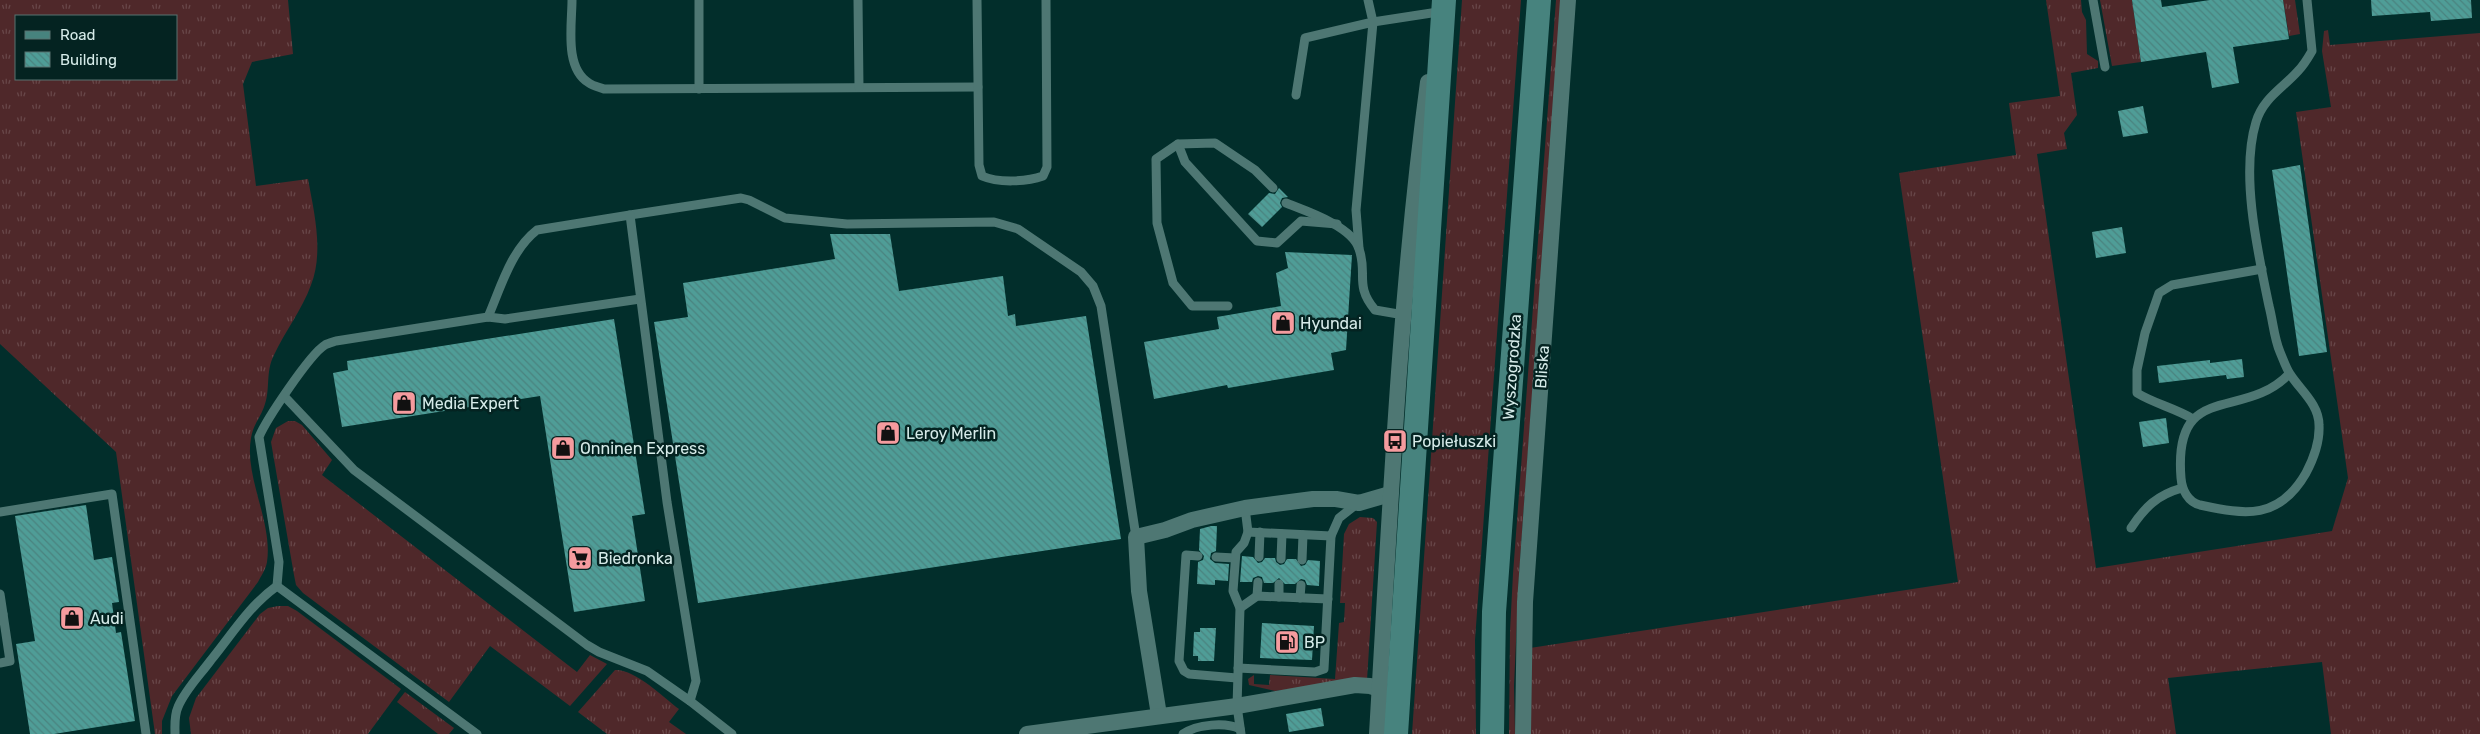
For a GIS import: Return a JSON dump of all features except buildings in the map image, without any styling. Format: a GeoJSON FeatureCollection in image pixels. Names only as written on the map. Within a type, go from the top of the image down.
{"type":"FeatureCollection","features":[{"type":"Feature","properties":{"kind":"main road","name":"Wyszogrodzka"},"geometry":{"type":"LineString","coordinates":[[1492,734],[1494,612],[1539,0]]}},
{"type":"Feature","properties":{"kind":"main road"},"geometry":{"type":"LineString","coordinates":[[1396,734],[1440,4]]}},
{"type":"Feature","properties":{"kind":"street","name":"Bliska"},"geometry":{"type":"LineString","coordinates":[[1523,734],[1525,602],[1568,0]]}},
{"type":"Feature","properties":{"kind":"street"},"geometry":{"type":"LineString","coordinates":[[1377,734],[1390,494],[1414,183],[1440,4]]}},
{"type":"Feature","properties":{"kind":"street"},"geometry":{"type":"LineString","coordinates":[[1159,715],[1139,591],[1136,537],[1165,530],[1192,520],[1245,508],[1313,499],[1359,502],[1390,494]]}},
{"type":"Feature","properties":{"kind":"street"},"geometry":{"type":"LineString","coordinates":[[1027,734],[1237,706],[1354,686],[1370,686],[1380,689]]}},
{"type":"Feature","properties":{"kind":"lane"},"geometry":{"type":"LineString","coordinates":[[572,0],[572,52],[577,71],[589,83],[604,89],[978,87]]}},
{"type":"Feature","properties":{"kind":"lane"},"geometry":{"type":"LineString","coordinates":[[699,0],[699,88]]}},
{"type":"Feature","properties":{"kind":"lane"},"geometry":{"type":"LineString","coordinates":[[858,0],[859,87]]}},
{"type":"Feature","properties":{"kind":"lane"},"geometry":{"type":"LineString","coordinates":[[977,0],[979,165],[982,176],[990,179],[1034,179],[1043,176],[1047,168],[1046,0]]}},
{"type":"Feature","properties":{"kind":"lane"},"geometry":{"type":"LineString","coordinates":[[1368,0],[1373,22],[1356,210],[1364,297],[1375,310],[1404,315]]}},
{"type":"Feature","properties":{"kind":"lane"},"geometry":{"type":"LineString","coordinates":[[2093,0],[2105,67]]}},
{"type":"Feature","properties":{"kind":"lane"},"geometry":{"type":"LineString","coordinates":[[2289,374],[2280,384],[2268,391],[2209,409],[2193,420],[2182,435],[2179,458],[2182,488],[2193,503],[2225,511],[2250,513],[2270,509],[2282,503],[2293,491],[2314,459],[2319,422],[2310,399],[2289,374],[2279,351],[2262,269],[2249,179],[2256,121],[2267,99],[2298,71],[2312,51],[2312,32],[2307,0]]}},
{"type":"Feature","properties":{"kind":"lane"},"geometry":{"type":"LineString","coordinates":[[1296,95],[1305,38],[1440,4]]}},
{"type":"Feature","properties":{"kind":"lane"},"geometry":{"type":"LineString","coordinates":[[1228,306],[1192,306],[1173,283],[1157,223],[1156,159],[1178,144],[1215,143],[1255,170],[1273,188]]}},
{"type":"Feature","properties":{"kind":"lane"},"geometry":{"type":"LineString","coordinates":[[1178,144],[1185,162],[1257,241],[1277,243],[1301,222],[1337,224]]}},
{"type":"Feature","properties":{"kind":"lane"},"geometry":{"type":"LineString","coordinates":[[488,317],[514,257],[525,239],[538,230],[741,198],[750,200],[785,218],[847,224],[994,222],[1018,229],[1081,272],[1094,286],[1102,306],[1136,537]]}},
{"type":"Feature","properties":{"kind":"lane"},"geometry":{"type":"LineString","coordinates":[[1286,203],[1337,224],[1359,248]]}},
{"type":"Feature","properties":{"kind":"lane"},"geometry":{"type":"LineString","coordinates":[[630,216],[667,502],[696,681],[690,701]]}},
{"type":"Feature","properties":{"kind":"lane"},"geometry":{"type":"LineString","coordinates":[[2193,420],[2177,409],[2149,400],[2137,393],[2137,370],[2145,333],[2159,293],[2172,284],[2262,269]]}},
{"type":"Feature","properties":{"kind":"lane"},"geometry":{"type":"LineString","coordinates":[[175,734],[174,721],[186,693],[240,620],[258,600],[277,586],[279,562],[259,437],[264,424],[324,346],[336,341],[488,317],[505,319],[640,299]]}},
{"type":"Feature","properties":{"kind":"lane"},"geometry":{"type":"LineString","coordinates":[[284,397],[354,470],[587,645],[599,652],[647,671],[690,701],[732,734]]}},
{"type":"Feature","properties":{"kind":"lane"},"geometry":{"type":"LineString","coordinates":[[2131,528],[2142,511],[2153,500],[2182,488]]}},
{"type":"Feature","properties":{"kind":"lane"},"geometry":{"type":"LineString","coordinates":[[0,512],[112,494],[146,734]]}},
{"type":"Feature","properties":{"kind":"lane"},"geometry":{"type":"LineString","coordinates":[[1238,668],[1314,672],[1324,669],[1331,536],[1339,518],[1359,502]]}},
{"type":"Feature","properties":{"kind":"lane"},"geometry":{"type":"LineString","coordinates":[[1241,732],[1237,706],[1240,608],[1233,591],[1236,552],[1244,543],[1248,532],[1245,508]]}},
{"type":"Feature","properties":{"kind":"lane"},"geometry":{"type":"LineString","coordinates":[[1248,532],[1331,536]]}},
{"type":"Feature","properties":{"kind":"lane"},"geometry":{"type":"LineString","coordinates":[[1259,557],[1260,532]]}},
{"type":"Feature","properties":{"kind":"lane"},"geometry":{"type":"LineString","coordinates":[[1280,559],[1282,534]]}},
{"type":"Feature","properties":{"kind":"lane"},"geometry":{"type":"LineString","coordinates":[[1302,560],[1304,535]]}},
{"type":"Feature","properties":{"kind":"lane"},"geometry":{"type":"LineString","coordinates":[[1198,556],[1186,555],[1179,661],[1184,671],[1188,674],[1237,678]]}},
{"type":"Feature","properties":{"kind":"lane"},"geometry":{"type":"LineString","coordinates":[[1216,557],[1235,558]]}},
{"type":"Feature","properties":{"kind":"lane"},"geometry":{"type":"LineString","coordinates":[[1257,596],[1258,582]]}},
{"type":"Feature","properties":{"kind":"lane"},"geometry":{"type":"LineString","coordinates":[[1279,596],[1280,584]]}},
{"type":"Feature","properties":{"kind":"lane"},"geometry":{"type":"LineString","coordinates":[[1300,598],[1301,585]]}},
{"type":"Feature","properties":{"kind":"lane"},"geometry":{"type":"LineString","coordinates":[[277,586],[478,734]]}},
{"type":"Feature","properties":{"kind":"lane"},"geometry":{"type":"LineString","coordinates":[[0,594],[10,661],[0,663]]}},
{"type":"Feature","properties":{"kind":"lane"},"geometry":{"type":"LineString","coordinates":[[1240,608],[1257,596],[1328,599]]}},
{"type":"Feature","properties":{"kind":"lane"},"geometry":{"type":"LineString","coordinates":[[1183,734],[1191,730],[1230,724],[1241,732]]}},
{"type":"Feature","properties":{"kind":"green space"},"geometry":{"type":"Polygon","coordinates":[[[0,0],[288,0],[293,54],[252,62],[243,84],[256,186],[308,179],[317,232],[317,259],[311,285],[271,361],[266,401],[253,429],[251,438],[251,468],[266,531],[267,562],[258,582],[172,696],[162,721],[162,734],[155,734],[116,452],[0,344],[0,0]]]}},
{"type":"Feature","properties":{"kind":"green space"},"geometry":{"type":"Polygon","coordinates":[[[1462,0],[1521,0],[1475,640],[1476,734],[1412,734],[1462,0]]]}},
{"type":"Feature","properties":{"kind":"green space"},"geometry":{"type":"Polygon","coordinates":[[[1556,0],[1561,0],[1519,575],[1514,686],[1515,734],[1509,734],[1510,631],[1513,574],[1556,0]]]}},
{"type":"Feature","properties":{"kind":"green space"},"geometry":{"type":"Polygon","coordinates":[[[2046,0],[2081,0],[2082,12],[2086,20],[2087,54],[2098,61],[2098,68],[2071,73],[2077,115],[2064,133],[2067,149],[2037,154],[2096,568],[2332,531],[2348,478],[2296,112],[2331,107],[2322,51],[2324,31],[2328,30],[2330,45],[2480,33],[2480,734],[2331,734],[2322,662],[2168,678],[2176,734],[1531,734],[1530,648],[1958,582],[1899,173],[2016,155],[2009,103],[2060,96],[2046,0]]]}},
{"type":"Feature","properties":{"kind":"green space"},"geometry":{"type":"Polygon","coordinates":[[[2100,0],[2132,0],[2141,62],[2112,66],[2100,0]]]}},
{"type":"Feature","properties":{"kind":"green space"},"geometry":{"type":"Polygon","coordinates":[[[2283,0],[2295,0],[2300,34],[2289,36],[2283,0]]]}},
{"type":"Feature","properties":{"kind":"green space"},"geometry":{"type":"Polygon","coordinates":[[[288,421],[295,421],[302,425],[332,460],[322,475],[577,672],[590,655],[607,664],[570,706],[490,646],[449,702],[303,593],[296,585],[271,442],[276,428],[288,421]]]}},
{"type":"Feature","properties":{"kind":"green space"},"geometry":{"type":"Polygon","coordinates":[[[1360,517],[1373,518],[1377,522],[1367,680],[1275,691],[1249,685],[1248,679],[1254,675],[1254,684],[1269,685],[1270,675],[1335,679],[1339,623],[1344,622],[1345,603],[1340,603],[1344,534],[1349,524],[1360,517]]]}},
{"type":"Feature","properties":{"kind":"green space"},"geometry":{"type":"Polygon","coordinates":[[[288,606],[297,611],[401,689],[368,734],[191,734],[189,718],[196,698],[260,614],[268,608],[288,606]]]}},
{"type":"Feature","properties":{"kind":"green space"},"geometry":{"type":"Polygon","coordinates":[[[615,670],[623,671],[640,679],[679,709],[669,722],[686,734],[607,734],[578,712],[615,670]]]}},
{"type":"Feature","properties":{"kind":"green space"},"geometry":{"type":"Polygon","coordinates":[[[405,692],[454,728],[449,734],[438,734],[397,702],[405,692]]]}},
{"type":"Feature","properties":{"kind":"place","name":"Hyundai"},"geometry":{"type":"Point","coordinates":[1283,323]}},
{"type":"Feature","properties":{"kind":"place","name":"Media Expert"},"geometry":{"type":"Point","coordinates":[404,403]}},
{"type":"Feature","properties":{"kind":"place","name":"Leroy Merlin"},"geometry":{"type":"Point","coordinates":[888,433]}},
{"type":"Feature","properties":{"kind":"place","name":"Popiełuszki"},"geometry":{"type":"Point","coordinates":[1395,441]}},
{"type":"Feature","properties":{"kind":"place","name":"Onninen Express"},"geometry":{"type":"Point","coordinates":[563,448]}},
{"type":"Feature","properties":{"kind":"place","name":"Biedronka"},"geometry":{"type":"Point","coordinates":[580,558]}},
{"type":"Feature","properties":{"kind":"place","name":"Audi"},"geometry":{"type":"Point","coordinates":[72,618]}},
{"type":"Feature","properties":{"kind":"place","name":"BP"},"geometry":{"type":"Point","coordinates":[1287,642]}}]}
